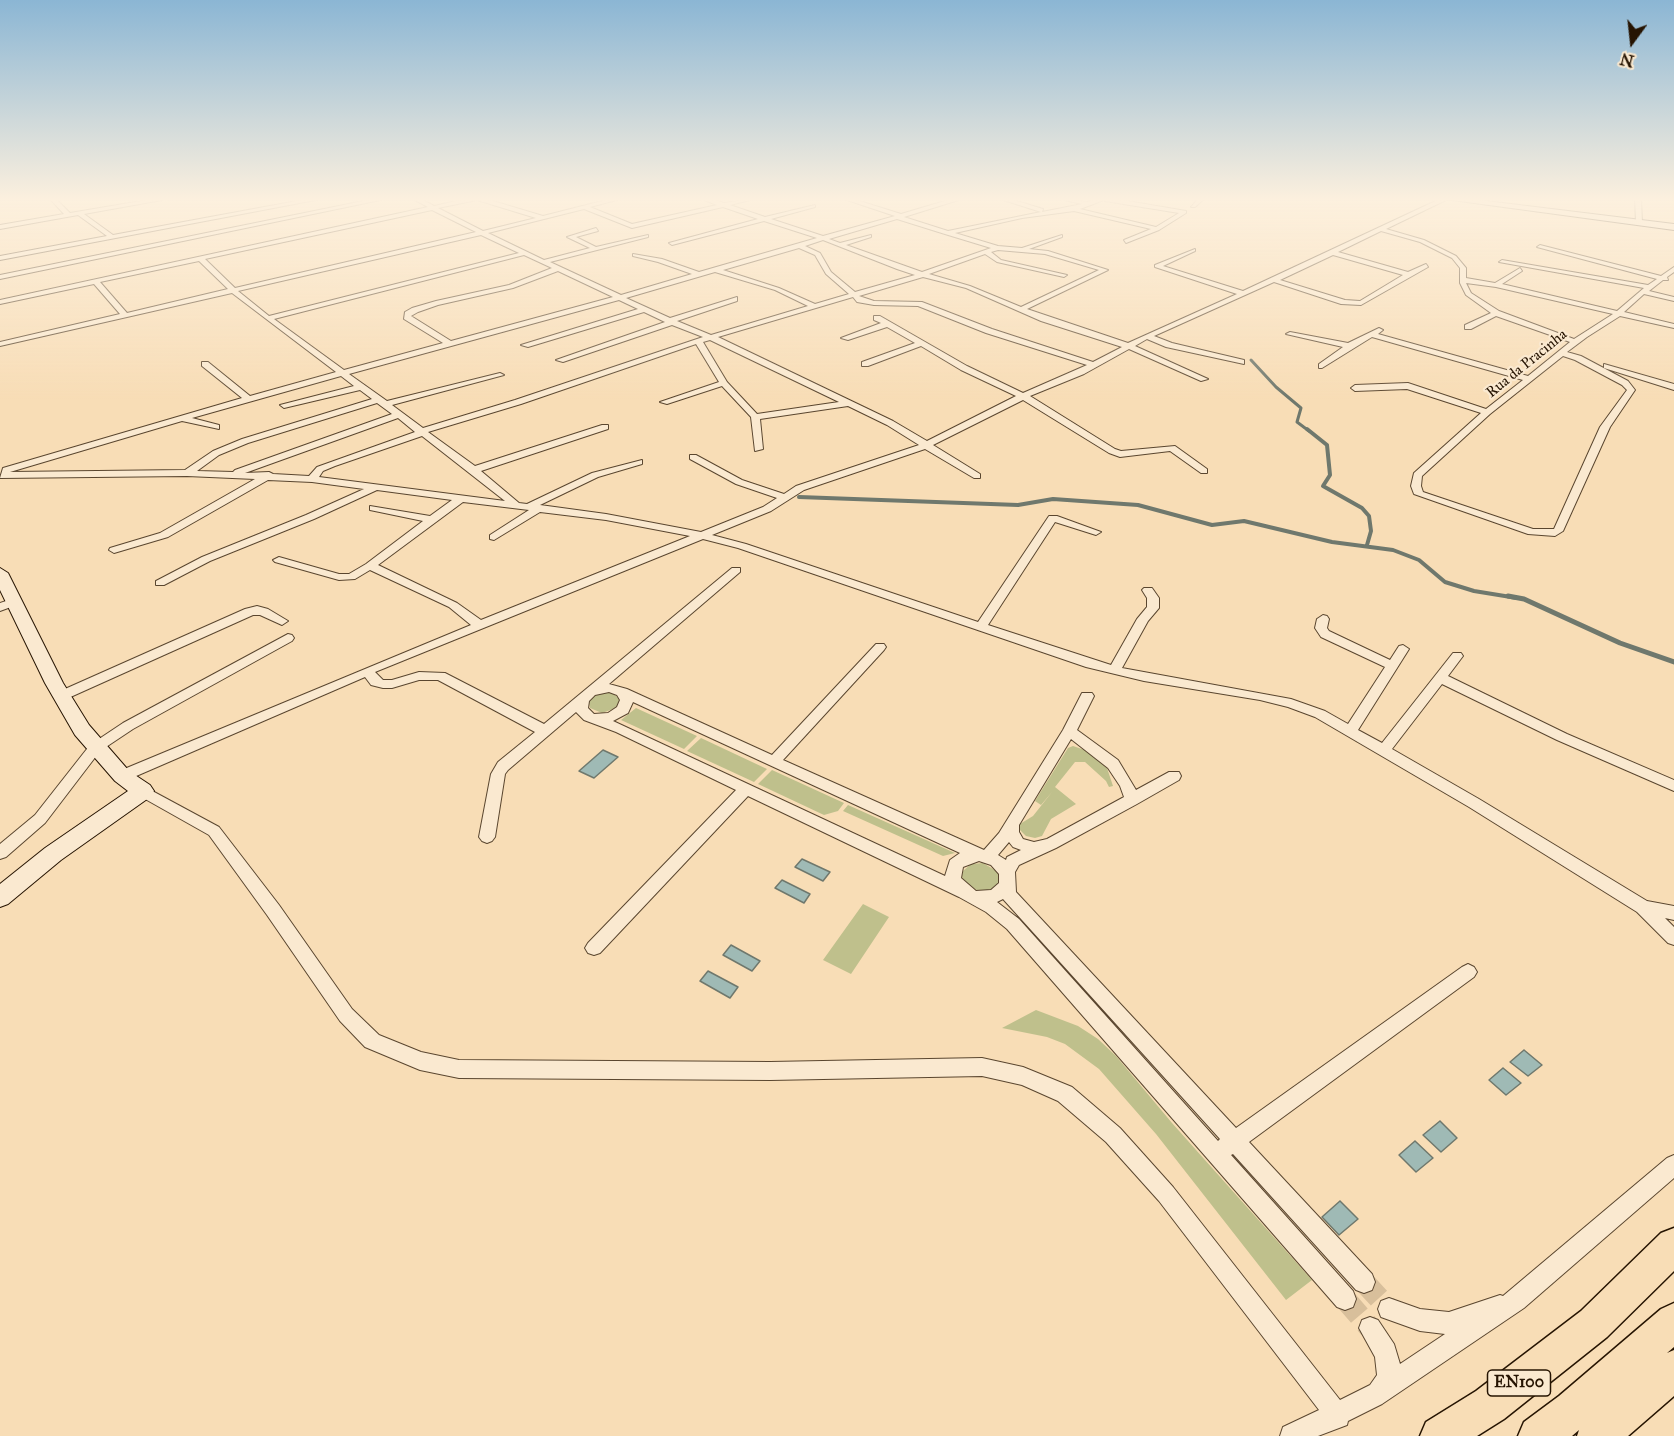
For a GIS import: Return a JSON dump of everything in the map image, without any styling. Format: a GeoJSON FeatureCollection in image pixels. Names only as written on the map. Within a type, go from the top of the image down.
{"type":"FeatureCollection","features":[{"type":"Feature","properties":{"kind":"main road"},"geometry":{"type":"LineString","coordinates":[[0,573],[7,600],[61,696],[95,748],[122,776],[143,791],[53,854],[0,897]]}},
{"type":"Feature","properties":{"kind":"main road","name":"EN100"},"geometry":{"type":"LineString","coordinates":[[1440,1436],[1490,1405],[1594,1324],[1674,1246]]}},
{"type":"Feature","properties":{"kind":"main road","name":"EN100"},"geometry":{"type":"LineString","coordinates":[[1538,1436],[1573,1410],[1674,1322]]}},
{"type":"Feature","properties":{"kind":"main road"},"geometry":{"type":"LineString","coordinates":[[1597,1436],[1674,1370]]}},
{"type":"Feature","properties":{"kind":"street"},"geometry":{"type":"LineString","coordinates":[[0,277],[59,265]]}},
{"type":"Feature","properties":{"kind":"street"},"geometry":{"type":"LineString","coordinates":[[0,302],[167,265]]}},
{"type":"Feature","properties":{"kind":"street"},"geometry":{"type":"LineString","coordinates":[[207,265],[233,290],[268,318],[474,470],[516,504]]}},
{"type":"Feature","properties":{"kind":"street"},"geometry":{"type":"LineString","coordinates":[[0,344],[342,265]]}},
{"type":"Feature","properties":{"kind":"street"},"geometry":{"type":"LineString","coordinates":[[268,318],[478,265]]}},
{"type":"Feature","properties":{"kind":"street"},"geometry":{"type":"LineString","coordinates":[[552,265],[890,423],[977,476]]}},
{"type":"Feature","properties":{"kind":"street"},"geometry":{"type":"LineString","coordinates":[[673,265],[697,274]]}},
{"type":"Feature","properties":{"kind":"street"},"geometry":{"type":"LineString","coordinates":[[0,473],[248,399],[622,297],[727,265]]}},
{"type":"Feature","properties":{"kind":"street"},"geometry":{"type":"LineString","coordinates":[[824,265],[828,273],[867,302],[919,304],[989,332],[1094,365]]}},
{"type":"Feature","properties":{"kind":"street"},"geometry":{"type":"LineString","coordinates":[[891,265],[968,287],[1020,310],[1128,346],[1204,379]]}},
{"type":"Feature","properties":{"kind":"street"},"geometry":{"type":"LineString","coordinates":[[312,479],[320,469],[420,432],[550,392],[698,341],[949,265]]}},
{"type":"Feature","properties":{"kind":"street"},"geometry":{"type":"LineString","coordinates":[[1018,265],[1064,275]]}},
{"type":"Feature","properties":{"kind":"street"},"geometry":{"type":"LineString","coordinates":[[1020,310],[1105,270],[1089,265]]}},
{"type":"Feature","properties":{"kind":"street"},"geometry":{"type":"LineString","coordinates":[[1158,265],[1156,266],[1242,293]]}},
{"type":"Feature","properties":{"kind":"street"},"geometry":{"type":"LineString","coordinates":[[122,776],[367,670],[767,509],[784,497],[818,481],[927,445],[1023,396],[1094,365],[1147,336],[1304,265]]}},
{"type":"Feature","properties":{"kind":"street"},"geometry":{"type":"LineString","coordinates":[[1377,265],[1409,274]]}},
{"type":"Feature","properties":{"kind":"street"},"geometry":{"type":"LineString","coordinates":[[1461,265],[1468,294],[1496,313],[1576,342]]}},
{"type":"Feature","properties":{"kind":"street"},"geometry":{"type":"LineString","coordinates":[[1518,265],[1645,289],[1674,298]]}},
{"type":"Feature","properties":{"kind":"street"},"geometry":{"type":"LineString","coordinates":[[1611,265],[1674,280]]}},
{"type":"Feature","properties":{"kind":"street"},"geometry":{"type":"LineString","coordinates":[[1274,280],[1360,303],[1426,266]]}},
{"type":"Feature","properties":{"kind":"street"},"geometry":{"type":"LineString","coordinates":[[448,343],[418,325],[407,317],[408,314],[423,307],[511,287],[539,274],[560,268]]}},
{"type":"Feature","properties":{"kind":"street"},"geometry":{"type":"LineString","coordinates":[[713,269],[771,287],[816,307]]}},
{"type":"Feature","properties":{"kind":"street","name":"Rua da Pracinha"},"geometry":{"type":"LineString","coordinates":[[1578,358],[1625,383],[1631,390],[1605,427],[1558,531],[1551,534],[1533,532],[1419,494],[1416,486],[1417,475],[1487,412],[1674,269]]}},
{"type":"Feature","properties":{"kind":"street"},"geometry":{"type":"LineString","coordinates":[[1496,285],[1520,270]]}},
{"type":"Feature","properties":{"kind":"street"},"geometry":{"type":"LineString","coordinates":[[95,280],[124,315]]}},
{"type":"Feature","properties":{"kind":"street"},"geometry":{"type":"LineString","coordinates":[[1463,280],[1496,285],[1674,326]]}},
{"type":"Feature","properties":{"kind":"street"},"geometry":{"type":"LineString","coordinates":[[560,360],[734,299]]}},
{"type":"Feature","properties":{"kind":"street"},"geometry":{"type":"LineString","coordinates":[[525,345],[646,309]]}},
{"type":"Feature","properties":{"kind":"street"},"geometry":{"type":"LineString","coordinates":[[1468,327],[1496,313]]}},
{"type":"Feature","properties":{"kind":"street"},"geometry":{"type":"LineString","coordinates":[[877,318],[920,344],[1023,396],[1116,453],[1172,448],[1204,471]]}},
{"type":"Feature","properties":{"kind":"street"},"geometry":{"type":"LineString","coordinates":[[846,338],[887,324]]}},
{"type":"Feature","properties":{"kind":"street"},"geometry":{"type":"LineString","coordinates":[[1322,366],[1349,346],[1383,328]]}},
{"type":"Feature","properties":{"kind":"street"},"geometry":{"type":"LineString","coordinates":[[1290,334],[1349,346]]}},
{"type":"Feature","properties":{"kind":"street"},"geometry":{"type":"LineString","coordinates":[[1371,334],[1530,379]]}},
{"type":"Feature","properties":{"kind":"street"},"geometry":{"type":"LineString","coordinates":[[1147,336],[1169,345],[1241,362]]}},
{"type":"Feature","properties":{"kind":"street"},"geometry":{"type":"LineString","coordinates":[[698,341],[724,383],[755,417],[758,449]]}},
{"type":"Feature","properties":{"kind":"street"},"geometry":{"type":"LineString","coordinates":[[865,364],[920,344]]}},
{"type":"Feature","properties":{"kind":"street"},"geometry":{"type":"LineString","coordinates":[[1562,353],[1674,387]]}},
{"type":"Feature","properties":{"kind":"street"},"geometry":{"type":"LineString","coordinates":[[206,364],[248,399]]}},
{"type":"Feature","properties":{"kind":"street"},"geometry":{"type":"LineString","coordinates":[[187,473],[216,453],[237,444],[380,402],[500,375]]}},
{"type":"Feature","properties":{"kind":"street"},"geometry":{"type":"LineString","coordinates":[[664,402],[724,383]]}},
{"type":"Feature","properties":{"kind":"street"},"geometry":{"type":"LineString","coordinates":[[1355,387],[1408,386],[1487,412]]}},
{"type":"Feature","properties":{"kind":"street"},"geometry":{"type":"LineString","coordinates":[[284,405],[360,387]]}},
{"type":"Feature","properties":{"kind":"street"},"geometry":{"type":"LineString","coordinates":[[755,417],[850,404]]}},
{"type":"Feature","properties":{"kind":"street"},"geometry":{"type":"LineString","coordinates":[[235,474],[397,415]]}},
{"type":"Feature","properties":{"kind":"street"},"geometry":{"type":"LineString","coordinates":[[182,418],[216,428]]}},
{"type":"Feature","properties":{"kind":"street"},"geometry":{"type":"LineString","coordinates":[[474,470],[605,427]]}},
{"type":"Feature","properties":{"kind":"street"},"geometry":{"type":"LineString","coordinates":[[693,458],[739,482],[784,497]]}},
{"type":"Feature","properties":{"kind":"street"},"geometry":{"type":"LineString","coordinates":[[494,537],[535,507],[595,475],[639,462]]}},
{"type":"Feature","properties":{"kind":"street"},"geometry":{"type":"LineString","coordinates":[[0,473],[269,475],[516,504],[606,517],[700,535],[856,583],[1067,657],[1114,670],[1291,703],[1320,714],[1474,803],[1643,907],[1674,938]]}},
{"type":"Feature","properties":{"kind":"street"},"geometry":{"type":"LineString","coordinates":[[114,550],[164,535],[269,475]]}},
{"type":"Feature","properties":{"kind":"street"},"geometry":{"type":"LineString","coordinates":[[160,582],[206,559],[310,517],[378,486]]}},
{"type":"Feature","properties":{"kind":"street"},"geometry":{"type":"LineString","coordinates":[[279,560],[344,578],[358,574],[461,498]]}},
{"type":"Feature","properties":{"kind":"street"},"geometry":{"type":"LineString","coordinates":[[374,508],[432,520]]}},
{"type":"Feature","properties":{"kind":"street"},"geometry":{"type":"LineString","coordinates":[[981,627],[1053,518],[1096,532]]}},
{"type":"Feature","properties":{"kind":"street"},"geometry":{"type":"LineString","coordinates":[[370,566],[453,605],[479,625]]}},
{"type":"Feature","properties":{"kind":"street"},"geometry":{"type":"LineString","coordinates":[[487,837],[498,774],[511,759],[736,570]]}},
{"type":"Feature","properties":{"kind":"street"},"geometry":{"type":"LineString","coordinates":[[1114,670],[1143,619],[1153,608],[1153,598],[1148,590]]}},
{"type":"Feature","properties":{"kind":"street"},"geometry":{"type":"LineString","coordinates":[[61,696],[249,612],[256,610],[264,612],[282,621]]}},
{"type":"Feature","properties":{"kind":"street"},"geometry":{"type":"LineString","coordinates":[[1323,620],[1321,628],[1325,634],[1392,666]]}},
{"type":"Feature","properties":{"kind":"street"},"geometry":{"type":"LineString","coordinates":[[0,854],[40,819],[95,748],[128,726],[288,638]]}},
{"type":"Feature","properties":{"kind":"street"},"geometry":{"type":"LineString","coordinates":[[774,761],[880,647]]}},
{"type":"Feature","properties":{"kind":"street"},"geometry":{"type":"LineString","coordinates":[[1350,731],[1403,649]]}},
{"type":"Feature","properties":{"kind":"street"},"geometry":{"type":"LineString","coordinates":[[1384,750],[1457,656]]}},
{"type":"Feature","properties":{"kind":"street"},"geometry":{"type":"LineString","coordinates":[[367,670],[375,682],[383,684],[419,676],[440,676],[545,731]]}},
{"type":"Feature","properties":{"kind":"street"},"geometry":{"type":"LineString","coordinates":[[615,673],[610,680],[611,685],[619,690],[1002,866],[1008,894],[1364,1282]]}},
{"type":"Feature","properties":{"kind":"street"},"geometry":{"type":"LineString","coordinates":[[1441,678],[1562,737],[1674,786]]}},
{"type":"Feature","properties":{"kind":"street"},"geometry":{"type":"LineString","coordinates":[[560,718],[578,715],[592,717],[611,717],[623,710],[627,700],[619,690],[604,688],[586,696],[582,700],[581,709],[592,717],[992,907],[1013,924],[1346,1299]]}},
{"type":"Feature","properties":{"kind":"street"},"geometry":{"type":"LineString","coordinates":[[1087,696],[1069,731],[995,850],[983,856],[962,859],[953,871],[953,878],[966,894],[978,898],[995,896],[1006,879],[1013,861],[1051,844],[1174,776]]}},
{"type":"Feature","properties":{"kind":"street"},"geometry":{"type":"LineString","coordinates":[[1069,731],[1113,764],[1127,785],[1132,800]]}},
{"type":"Feature","properties":{"kind":"street"},"geometry":{"type":"LineString","coordinates":[[594,948],[746,789]]}},
{"type":"Feature","properties":{"kind":"street"},"geometry":{"type":"LineString","coordinates":[[143,791],[214,831],[273,910],[346,1015],[372,1041],[420,1061],[459,1070],[770,1071],[982,1067],[1023,1076],[1065,1094],[1113,1135],[1166,1194],[1338,1416]]}},
{"type":"Feature","properties":{"kind":"street"},"geometry":{"type":"LineString","coordinates":[[1012,823],[1011,833],[1018,843],[1034,848],[1051,844]]}},
{"type":"Feature","properties":{"kind":"street"},"geometry":{"type":"LineString","coordinates":[[1643,907],[1674,913]]}},
{"type":"Feature","properties":{"kind":"street"},"geometry":{"type":"LineString","coordinates":[[1216,1154],[1468,972]]}},
{"type":"Feature","properties":{"kind":"street"},"geometry":{"type":"LineString","coordinates":[[1293,1436],[1338,1416],[1374,1396],[1516,1300],[1628,1207],[1674,1165]]}},
{"type":"Feature","properties":{"kind":"street"},"geometry":{"type":"LineString","coordinates":[[1389,1309],[1420,1320],[1449,1323],[1516,1300]]}},
{"type":"Feature","properties":{"kind":"street"},"geometry":{"type":"LineString","coordinates":[[1370,1328],[1386,1352],[1389,1365],[1388,1380],[1374,1396]]}},
{"type":"Feature","properties":{"kind":"green space"},"geometry":{"type":"Polygon","coordinates":[[[611,692],[620,699],[616,708],[602,713],[590,708],[591,698],[600,693],[611,692]]]}},
{"type":"Feature","properties":{"kind":"green space"},"geometry":{"type":"Polygon","coordinates":[[[636,708],[697,736],[684,749],[621,720],[636,708]]]}},
{"type":"Feature","properties":{"kind":"green space"},"geometry":{"type":"Polygon","coordinates":[[[701,738],[767,769],[754,782],[687,751],[701,738]]]}},
{"type":"Feature","properties":{"kind":"green space"},"geometry":{"type":"Polygon","coordinates":[[[1073,746],[1085,750],[1107,768],[1113,786],[1109,787],[1106,781],[1085,762],[1075,762],[1055,787],[1076,804],[1051,819],[1042,836],[1035,838],[1026,836],[1020,830],[1020,824],[1033,816],[1052,792],[1041,805],[1035,801],[1068,748],[1073,746]]]}},
{"type":"Feature","properties":{"kind":"green space"},"geometry":{"type":"Polygon","coordinates":[[[772,770],[844,803],[838,811],[824,815],[758,784],[772,770]]]}},
{"type":"Feature","properties":{"kind":"green space"},"geometry":{"type":"Polygon","coordinates":[[[848,805],[955,853],[943,856],[843,811],[848,805]]]}},
{"type":"Feature","properties":{"kind":"green space"},"geometry":{"type":"Polygon","coordinates":[[[983,863],[998,872],[998,886],[989,891],[978,891],[963,881],[963,871],[971,864],[983,863]]]}},
{"type":"Feature","properties":{"kind":"green space"},"geometry":{"type":"Polygon","coordinates":[[[863,904],[889,917],[851,974],[823,960],[863,904]]]}},
{"type":"Feature","properties":{"kind":"green space"},"geometry":{"type":"Polygon","coordinates":[[[1036,1010],[1078,1026],[1098,1039],[1116,1056],[1172,1123],[1312,1280],[1286,1300],[1156,1134],[1099,1069],[1065,1044],[1047,1037],[1002,1028],[1036,1010]]]}},
{"type":"Feature","properties":{"kind":"water"},"geometry":{"type":"Polygon","coordinates":[[[603,750],[618,757],[594,778],[579,771],[603,750]]]}},
{"type":"Feature","properties":{"kind":"water"},"geometry":{"type":"Polygon","coordinates":[[[802,859],[830,872],[823,881],[795,867],[802,859]]]}},
{"type":"Feature","properties":{"kind":"water"},"geometry":{"type":"Polygon","coordinates":[[[782,880],[810,894],[804,903],[775,888],[782,880]]]}},
{"type":"Feature","properties":{"kind":"water"},"geometry":{"type":"Polygon","coordinates":[[[731,945],[760,961],[752,971],[723,955],[731,945]]]}},
{"type":"Feature","properties":{"kind":"water"},"geometry":{"type":"Polygon","coordinates":[[[708,971],[738,987],[730,998],[700,981],[708,971]]]}},
{"type":"Feature","properties":{"kind":"water"},"geometry":{"type":"Polygon","coordinates":[[[1524,1050],[1542,1065],[1528,1076],[1510,1062],[1524,1050]]]}},
{"type":"Feature","properties":{"kind":"water"},"geometry":{"type":"Polygon","coordinates":[[[1503,1068],[1521,1083],[1506,1095],[1489,1080],[1503,1068]]]}},
{"type":"Feature","properties":{"kind":"water"},"geometry":{"type":"Polygon","coordinates":[[[1440,1121],[1457,1138],[1441,1152],[1423,1135],[1440,1121]]]}},
{"type":"Feature","properties":{"kind":"water"},"geometry":{"type":"Polygon","coordinates":[[[1415,1141],[1433,1158],[1416,1172],[1399,1155],[1415,1141]]]}},
{"type":"Feature","properties":{"kind":"water"},"geometry":{"type":"Polygon","coordinates":[[[1340,1201],[1358,1219],[1339,1235],[1322,1217],[1340,1201]]]}},
{"type":"Feature","properties":{"kind":"waterway"},"geometry":{"type":"LineString","coordinates":[[1251,360],[1276,387],[1301,408],[1297,422],[1309,431]]}},
{"type":"Feature","properties":{"kind":"waterway"},"geometry":{"type":"LineString","coordinates":[[1307,429],[1327,445],[1330,475],[1323,486],[1362,508],[1369,516],[1371,531],[1367,545]]}},
{"type":"Feature","properties":{"kind":"waterway"},"geometry":{"type":"LineString","coordinates":[[799,497],[1018,505],[1053,499],[1138,505],[1212,525],[1244,521],[1332,542],[1393,550],[1419,560],[1445,582],[1474,591],[1517,598]]}},
{"type":"Feature","properties":{"kind":"waterway"},"geometry":{"type":"LineString","coordinates":[[1508,596],[1524,599],[1620,643],[1674,662]]}},
{"type":"Feature","properties":{"kind":"tunnel"},"geometry":{"type":"LineString","coordinates":[[1364,1282],[1389,1309]]}},
{"type":"Feature","properties":{"kind":"tunnel"},"geometry":{"type":"LineString","coordinates":[[1345,1299],[1370,1328]]}}]}
